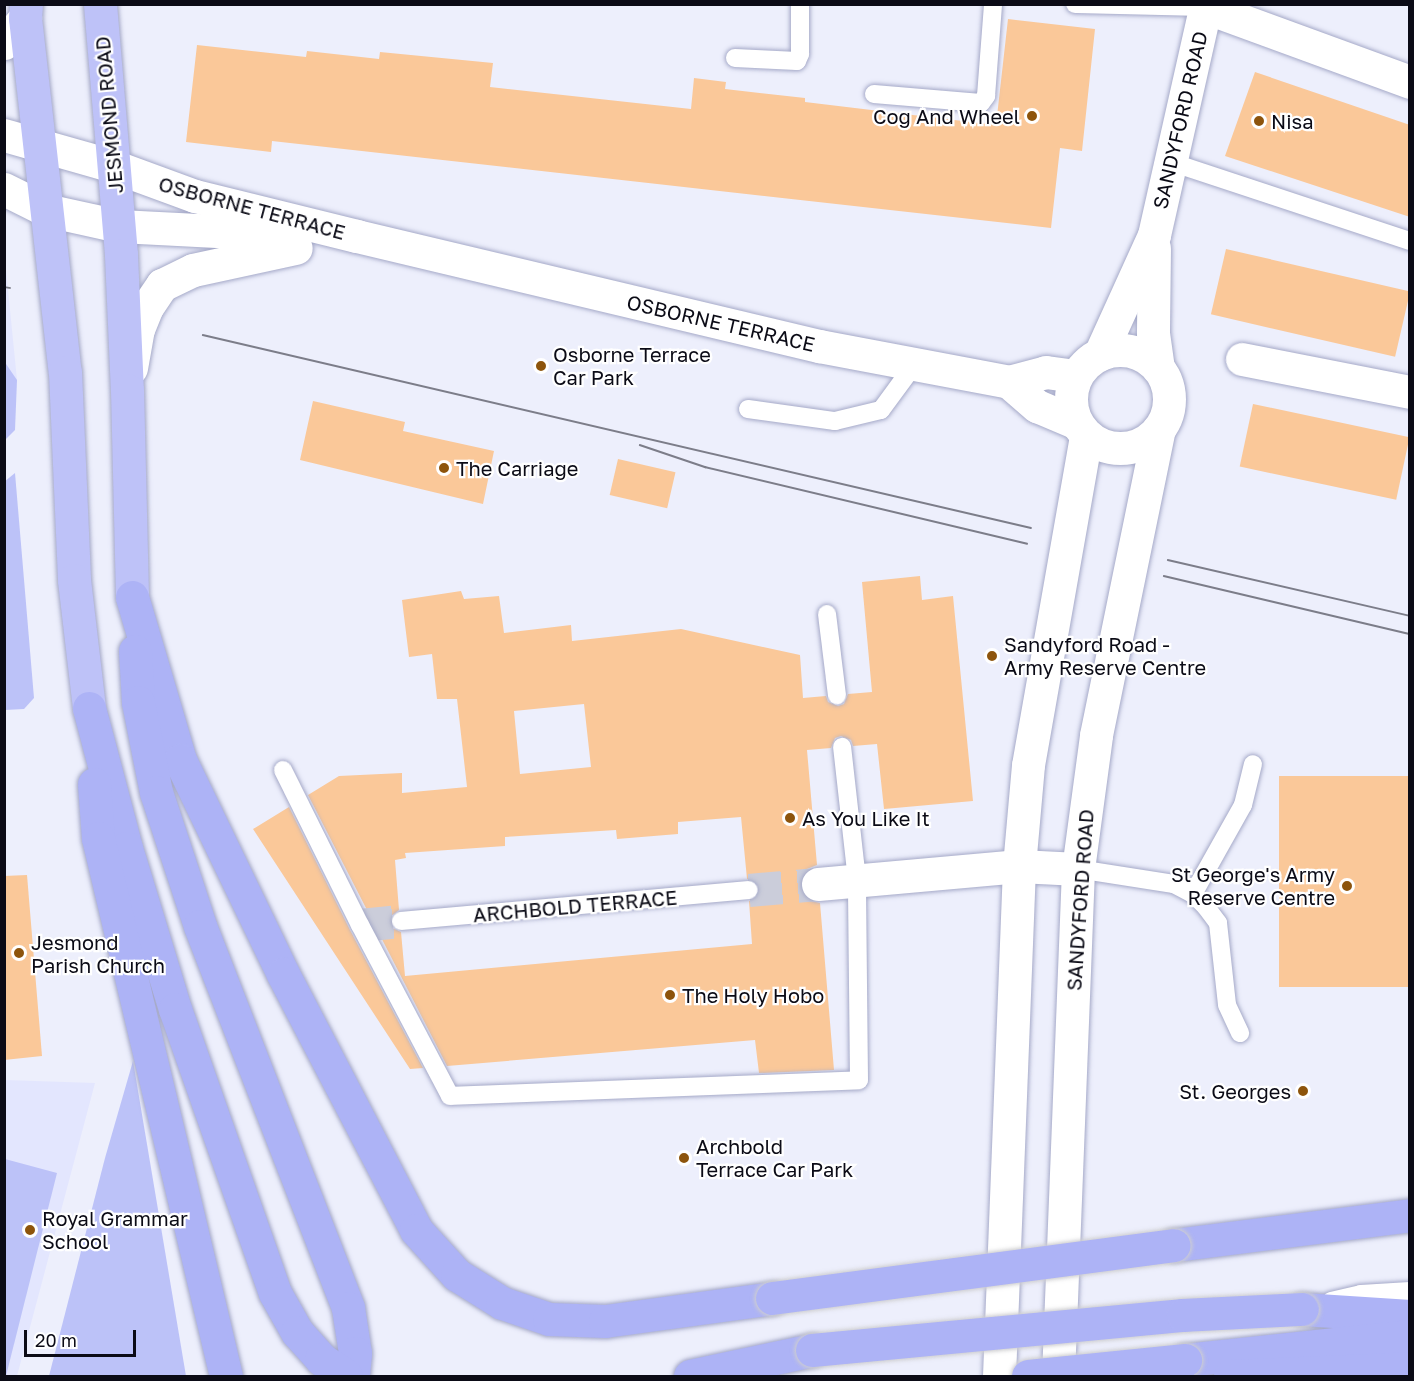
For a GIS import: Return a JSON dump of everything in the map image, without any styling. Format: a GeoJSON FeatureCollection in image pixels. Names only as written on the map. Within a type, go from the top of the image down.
{"type":"FeatureCollection","features":[{"type":"Feature","properties":{"kind":"highway","name":"JESMOND ROAD"},"geometry":{"type":"LineString","coordinates":[[100,4],[119,226],[127,390],[132,597]]}},
{"type":"Feature","properties":{"kind":"highway"},"geometry":{"type":"LineString","coordinates":[[26,9],[65,372],[74,580],[89,708],[98,838],[226,1377]]}},
{"type":"Feature","properties":{"kind":"highway"},"geometry":{"type":"LineString","coordinates":[[132,597],[138,702],[156,792],[200,926],[348,1308],[356,1353],[353,1377]]}},
{"type":"Feature","properties":{"kind":"highway"},"geometry":{"type":"LineString","coordinates":[[132,597],[180,760],[283,974],[416,1230],[457,1275],[502,1303],[549,1319],[605,1321],[1410,1215]]}},
{"type":"Feature","properties":{"kind":"highway"},"geometry":{"type":"LineString","coordinates":[[89,708],[126,848],[175,1009],[275,1293],[297,1332],[321,1359],[346,1377]]}},
{"type":"Feature","properties":{"kind":"highway"},"geometry":{"type":"LineString","coordinates":[[690,1377],[812,1350],[1183,1314],[1302,1309],[1410,1316]]}},
{"type":"Feature","properties":{"kind":"highway"},"geometry":{"type":"LineString","coordinates":[[1028,1377],[1410,1336]]}},
{"type":"Feature","properties":{"kind":"highway"},"geometry":{"type":"LineString","coordinates":[[1230,1377],[1410,1368]]}},
{"type":"Feature","properties":{"kind":"main road"},"geometry":{"type":"LineString","coordinates":[[1206,6],[1410,82]]}},
{"type":"Feature","properties":{"kind":"main road","name":"SANDYFORD ROAD"},"geometry":{"type":"LineString","coordinates":[[1100,354],[1154,235],[1206,6]]}},
{"type":"Feature","properties":{"kind":"main road"},"geometry":{"type":"LineString","coordinates":[[4,44],[26,9]]}},
{"type":"Feature","properties":{"kind":"main road","name":"OSBORNE TERRACE"},"geometry":{"type":"LineString","coordinates":[[4,135],[114,166],[195,196],[357,236],[808,343],[1009,382]]}},
{"type":"Feature","properties":{"kind":"main road","name":"OSBORNE TERRACE"},"geometry":{"type":"LineString","coordinates":[[4,189],[46,210],[119,226],[184,231],[357,236]]}},
{"type":"Feature","properties":{"kind":"main road","name":"SANDYFORD ROAD"},"geometry":{"type":"LineString","coordinates":[[1154,235],[1153,333],[1158,368]]}},
{"type":"Feature","properties":{"kind":"main road"},"geometry":{"type":"LineString","coordinates":[[127,390],[138,329],[147,307],[162,285],[194,270],[357,236]]}},
{"type":"Feature","properties":{"kind":"main road"},"geometry":{"type":"LineString","coordinates":[[999,1377],[1019,866],[1028,765],[1082,429],[1071,407],[1071,391],[1076,376],[1086,363],[1100,354],[1116,350],[1131,351],[1147,357],[1158,368],[1166,383],[1169,399],[1166,415],[1159,429],[1147,440],[1124,447],[1100,444],[1082,429],[1037,406],[1009,382]]}},
{"type":"Feature","properties":{"kind":"main road"},"geometry":{"type":"LineString","coordinates":[[1242,359],[1410,392]]}},
{"type":"Feature","properties":{"kind":"main road"},"geometry":{"type":"LineString","coordinates":[[1009,382],[1046,372],[1076,376]]}},
{"type":"Feature","properties":{"kind":"main road","name":"SANDYFORD ROAD"},"geometry":{"type":"LineString","coordinates":[[1058,1377],[1078,870],[1096,735],[1159,429]]}},
{"type":"Feature","properties":{"kind":"main road"},"geometry":{"type":"LineString","coordinates":[[818,884],[1019,866],[1078,870]]}},
{"type":"Feature","properties":{"kind":"lane"},"geometry":{"type":"LineString","coordinates":[[735,58],[797,61],[800,54],[800,4]]}},
{"type":"Feature","properties":{"kind":"lane"},"geometry":{"type":"LineString","coordinates":[[874,94],[981,103],[986,96],[993,4]]}},
{"type":"Feature","properties":{"kind":"lane"},"geometry":{"type":"LineString","coordinates":[[1075,4],[1206,6]]}},
{"type":"Feature","properties":{"kind":"lane"},"geometry":{"type":"LineString","coordinates":[[1171,162],[1410,242]]}},
{"type":"Feature","properties":{"kind":"lane"},"geometry":{"type":"LineString","coordinates":[[748,409],[835,421],[881,410],[914,365]]}},
{"type":"Feature","properties":{"kind":"lane"},"geometry":{"type":"LineString","coordinates":[[827,614],[837,695]]}},
{"type":"Feature","properties":{"kind":"lane"},"geometry":{"type":"LineString","coordinates":[[283,770],[360,925],[450,1096],[859,1080],[857,880],[842,747]]}},
{"type":"Feature","properties":{"kind":"lane"},"geometry":{"type":"LineString","coordinates":[[1193,894],[1243,805],[1253,764]]}},
{"type":"Feature","properties":{"kind":"lane"},"geometry":{"type":"LineString","coordinates":[[1078,870],[1174,884],[1193,894],[1218,923],[1227,1005],[1240,1033]]}},
{"type":"Feature","properties":{"kind":"lane","name":"ARCHBOLD TERRACE"},"geometry":{"type":"LineString","coordinates":[[401,921],[749,890]]}},
{"type":"Feature","properties":{"kind":"lane"},"geometry":{"type":"LineString","coordinates":[[1302,1309],[1361,1294],[1410,1291]]}},
{"type":"Feature","properties":{"kind":"shaded area"},"geometry":{"type":"Polygon","coordinates":[[[5,260],[17,380],[5,376],[5,260]]]}},
{"type":"Feature","properties":{"kind":"shaded area"},"geometry":{"type":"Polygon","coordinates":[[[4,361],[17,380],[15,430],[5,440],[4,361]]]}},
{"type":"Feature","properties":{"kind":"shaded area"},"geometry":{"type":"Polygon","coordinates":[[[15,473],[34,698],[24,709],[5,710],[4,482],[15,473]]]}},
{"type":"Feature","properties":{"kind":"shaded area"},"geometry":{"type":"Polygon","coordinates":[[[133,1061],[186,1376],[49,1376],[105,1158],[133,1061]]]}},
{"type":"Feature","properties":{"kind":"shaded area","name":"Royal Grammar School"},"geometry":{"type":"Polygon","coordinates":[[[5,1080],[95,1083],[17,1376],[5,1376],[5,1080]]]}},
{"type":"Feature","properties":{"kind":"shaded area"},"geometry":{"type":"Polygon","coordinates":[[[5,1159],[57,1173],[6,1376],[4,1376],[5,1159]]]}},
{"type":"Feature","properties":{"kind":"building"},"geometry":{"type":"Polygon","coordinates":[[[1008,19],[1095,29],[1082,151],[1060,148],[1051,228],[272,141],[271,152],[186,142],[197,45],[306,57],[307,51],[379,59],[380,52],[493,63],[490,87],[691,109],[694,78],[726,82],[725,89],[805,98],[805,102],[996,125],[1008,19]]]}},
{"type":"Feature","properties":{"kind":"building"},"geometry":{"type":"Polygon","coordinates":[[[1255,72],[1410,125],[1410,217],[1225,156],[1255,72]]]}},
{"type":"Feature","properties":{"kind":"building"},"geometry":{"type":"Polygon","coordinates":[[[1226,249],[1410,291],[1395,357],[1211,314],[1226,249]]]}},
{"type":"Feature","properties":{"kind":"building"},"geometry":{"type":"Polygon","coordinates":[[[313,401],[405,422],[403,431],[494,451],[483,504],[300,460],[313,401]]]}},
{"type":"Feature","properties":{"kind":"building"},"geometry":{"type":"Polygon","coordinates":[[[1253,404],[1410,437],[1396,500],[1240,467],[1253,404]]]}},
{"type":"Feature","properties":{"kind":"building"},"geometry":{"type":"Polygon","coordinates":[[[618,459],[675,472],[667,508],[610,495],[618,459]]]}},
{"type":"Feature","properties":{"kind":"building"},"geometry":{"type":"Polygon","coordinates":[[[920,576],[922,600],[953,596],[973,801],[884,809],[877,744],[853,746],[851,740],[841,736],[835,738],[831,748],[807,750],[817,865],[807,869],[801,876],[799,885],[803,895],[811,901],[820,903],[834,1070],[759,1073],[755,1040],[447,1066],[308,795],[339,776],[402,773],[402,793],[467,787],[457,699],[437,699],[432,654],[409,657],[402,600],[461,591],[464,599],[499,596],[504,633],[571,625],[572,641],[681,629],[800,655],[803,698],[826,696],[828,702],[838,706],[844,704],[848,694],[872,692],[862,582],[920,576]],[[584,704],[514,711],[520,774],[591,767],[584,704]],[[741,817],[678,822],[678,834],[617,839],[616,830],[505,837],[505,846],[405,853],[406,858],[395,860],[399,910],[391,916],[390,921],[392,928],[401,932],[405,976],[752,944],[749,901],[756,899],[760,890],[758,883],[747,879],[741,817]]]}},
{"type":"Feature","properties":{"kind":"building","name":"St George's Army Reserve Centre"},"geometry":{"type":"Polygon","coordinates":[[[1279,776],[1410,776],[1410,987],[1279,987],[1279,776]]]}},
{"type":"Feature","properties":{"kind":"building"},"geometry":{"type":"Polygon","coordinates":[[[289,807],[350,930],[423,1068],[410,1069],[253,829],[289,807]]]}},
{"type":"Feature","properties":{"kind":"building","name":"Jesmond Parish Church"},"geometry":{"type":"Polygon","coordinates":[[[27,875],[42,1056],[4,1060],[4,876],[27,875]]]}},
{"type":"Feature","properties":{"kind":"tunnel"},"geometry":{"type":"LineString","coordinates":[[749,890],[818,884]]}},
{"type":"Feature","properties":{"kind":"tunnel"},"geometry":{"type":"LineString","coordinates":[[360,925],[401,921]]}},
{"type":"Feature","properties":{"kind":"tram line"},"geometry":{"type":"LineString","coordinates":[[4,287],[10,288]]}},
{"type":"Feature","properties":{"kind":"tram line"},"geometry":{"type":"LineString","coordinates":[[203,335],[1031,528]]}},
{"type":"Feature","properties":{"kind":"tram line"},"geometry":{"type":"LineString","coordinates":[[640,445],[705,467],[1027,544]]}},
{"type":"Feature","properties":{"kind":"tram line"},"geometry":{"type":"LineString","coordinates":[[1168,560],[1410,616]]}},
{"type":"Feature","properties":{"kind":"tram line"},"geometry":{"type":"LineString","coordinates":[[1164,576],[1410,634]]}},
{"type":"Feature","properties":{"kind":"place","name":"Cog And Wheel"},"geometry":{"type":"Point","coordinates":[1032,116]}},
{"type":"Feature","properties":{"kind":"place","name":"Nisa"},"geometry":{"type":"Point","coordinates":[1259,121]}},
{"type":"Feature","properties":{"kind":"place","name":"Osborne Terrace Car Park"},"geometry":{"type":"Point","coordinates":[541,366]}},
{"type":"Feature","properties":{"kind":"place","name":"The Carriage"},"geometry":{"type":"Point","coordinates":[444,468]}},
{"type":"Feature","properties":{"kind":"place","name":"Sandyford Road - Army Reserve Centre"},"geometry":{"type":"Point","coordinates":[992,656]}},
{"type":"Feature","properties":{"kind":"place","name":"As You Like It"},"geometry":{"type":"Point","coordinates":[790,818]}},
{"type":"Feature","properties":{"kind":"place","name":"St George's Army Reserve Centre"},"geometry":{"type":"Point","coordinates":[1347,886]}},
{"type":"Feature","properties":{"kind":"place","name":"Jesmond Parish Church"},"geometry":{"type":"Point","coordinates":[19,953]}},
{"type":"Feature","properties":{"kind":"place","name":"The Holy Hobo"},"geometry":{"type":"Point","coordinates":[670,995]}},
{"type":"Feature","properties":{"kind":"place","name":"St. Georges"},"geometry":{"type":"Point","coordinates":[1303,1091]}},
{"type":"Feature","properties":{"kind":"place","name":"Archbold Terrace Car Park"},"geometry":{"type":"Point","coordinates":[684,1158]}},
{"type":"Feature","properties":{"kind":"place","name":"Royal Grammar School"},"geometry":{"type":"Point","coordinates":[30,1230]}}]}
